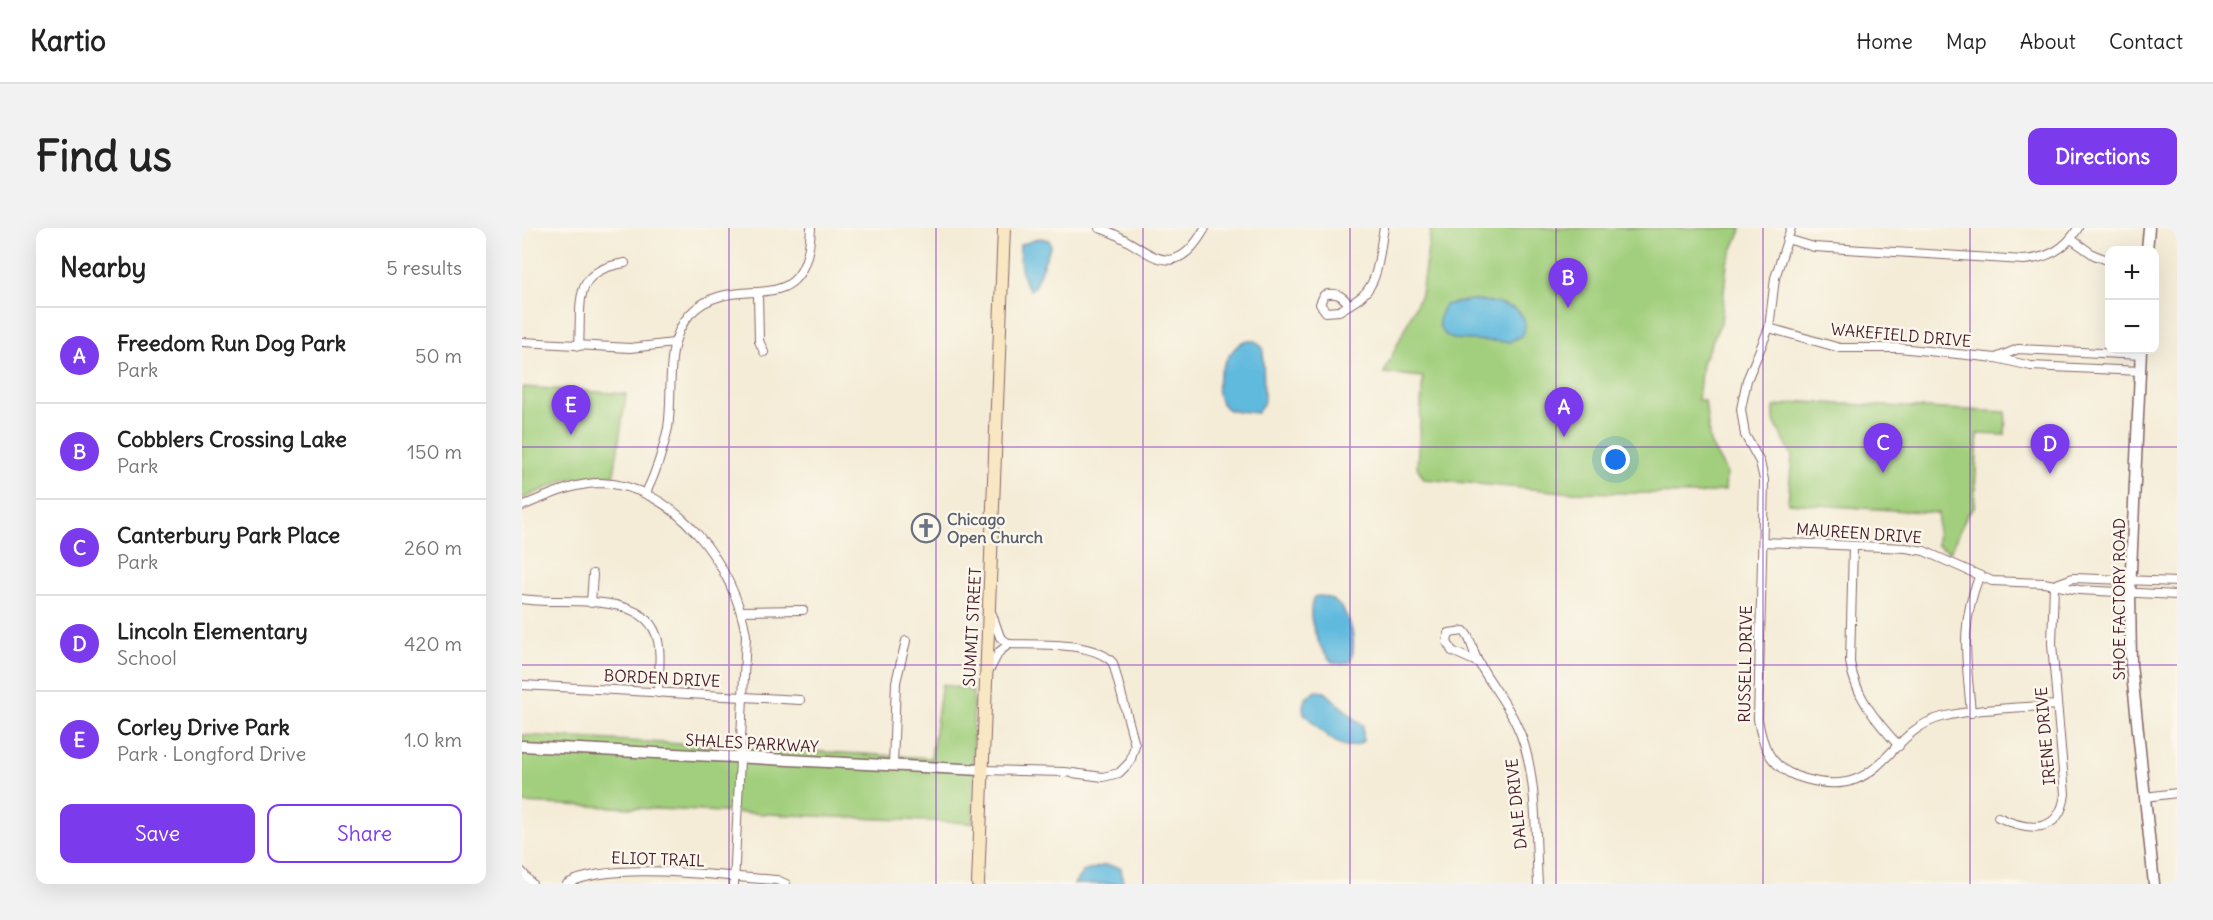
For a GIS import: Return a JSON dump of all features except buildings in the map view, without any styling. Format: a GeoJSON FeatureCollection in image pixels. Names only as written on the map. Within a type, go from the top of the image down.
{"type":"FeatureCollection","features":[{"type":"Feature","properties":{"kind":"main road","name":"SUMMIT STREET"},"geometry":{"type":"LineString","coordinates":[[978,884],[1004,228]]}},
{"type":"Feature","properties":{"kind":"street"},"geometry":{"type":"LineString","coordinates":[[646,494],[659,462],[668,428],[674,343],[682,324],[709,299],[727,293],[758,294],[787,285],[803,269],[808,259],[811,228]]}},
{"type":"Feature","properties":{"kind":"street"},"geometry":{"type":"LineString","coordinates":[[1099,228],[1156,258],[1172,260],[1190,251],[1206,228]]}},
{"type":"Feature","properties":{"kind":"street"},"geometry":{"type":"LineString","coordinates":[[1347,302],[1362,296],[1374,280],[1384,228]]}},
{"type":"Feature","properties":{"kind":"street","name":"RUSSELL DRIVE"},"geometry":{"type":"LineString","coordinates":[[1791,228],[1775,278],[1769,327],[1746,380],[1741,409],[1743,428],[1760,462],[1764,480],[1758,719],[1766,751],[1780,768],[1793,775],[1834,782],[1859,778],[1868,774],[1922,726],[1941,717],[2056,705]]}},
{"type":"Feature","properties":{"kind":"street"},"geometry":{"type":"LineString","coordinates":[[1787,239],[1814,247],[2024,261],[2053,253],[2072,239],[2078,228]]}},
{"type":"Feature","properties":{"kind":"street"},"geometry":{"type":"LineString","coordinates":[[2148,246],[2149,228]]}},
{"type":"Feature","properties":{"kind":"street"},"geometry":{"type":"LineString","coordinates":[[2072,239],[2094,255],[2105,259]]}},
{"type":"Feature","properties":{"kind":"street"},"geometry":{"type":"LineString","coordinates":[[579,345],[582,298],[587,278],[601,268],[625,263]]}},
{"type":"Feature","properties":{"kind":"street"},"geometry":{"type":"LineString","coordinates":[[758,294],[759,341],[764,352]]}},
{"type":"Feature","properties":{"kind":"street","name":"WAKEFIELD DRIVE"},"geometry":{"type":"LineString","coordinates":[[1769,327],[1840,348],[1899,348],[1996,358],[2031,366],[2140,371]]}},
{"type":"Feature","properties":{"kind":"street"},"geometry":{"type":"LineString","coordinates":[[522,342],[630,348],[674,343]]}},
{"type":"Feature","properties":{"kind":"street","name":"WAKEFIELD DRIVE"},"geometry":{"type":"LineString","coordinates":[[1996,358],[2018,349],[2105,351]]}},
{"type":"Feature","properties":{"kind":"street","name":"SHOE FACTORY ROAD"},"geometry":{"type":"LineString","coordinates":[[2141,354],[2130,592],[2131,664],[2154,884]]}},
{"type":"Feature","properties":{"kind":"street"},"geometry":{"type":"LineString","coordinates":[[522,506],[570,488],[591,484],[614,484],[646,494],[680,519],[711,551],[742,610],[746,635],[734,881]]}},
{"type":"Feature","properties":{"kind":"street","name":"MAUREEN DRIVE"},"geometry":{"type":"LineString","coordinates":[[1763,542],[1924,551],[1992,581],[2054,585],[2079,590],[2177,595]]}},
{"type":"Feature","properties":{"kind":"street"},"geometry":{"type":"LineString","coordinates":[[1853,546],[1850,662],[1853,680],[1860,698],[1899,746]]}},
{"type":"Feature","properties":{"kind":"street"},"geometry":{"type":"LineString","coordinates":[[591,603],[593,574]]}},
{"type":"Feature","properties":{"kind":"street"},"geometry":{"type":"LineString","coordinates":[[1971,713],[1965,627],[1968,606],[1979,577]]}},
{"type":"Feature","properties":{"kind":"street","name":"MAUREEN DRIVE"},"geometry":{"type":"LineString","coordinates":[[2054,585],[2073,578],[2177,582]]}},
{"type":"Feature","properties":{"kind":"street","name":"IRENE DRIVE"},"geometry":{"type":"LineString","coordinates":[[1998,817],[2016,825],[2039,828],[2053,821],[2063,810],[2065,794],[2052,644],[2054,585]]}},
{"type":"Feature","properties":{"kind":"street"},"geometry":{"type":"LineString","coordinates":[[981,770],[1065,772],[1103,777],[1119,773],[1130,762],[1135,745],[1113,663],[1106,655],[1091,649],[1009,644],[1000,637],[995,627],[991,595]]}},
{"type":"Feature","properties":{"kind":"street"},"geometry":{"type":"LineString","coordinates":[[522,600],[625,606],[644,616],[656,634],[660,649],[658,693]]}},
{"type":"Feature","properties":{"kind":"street"},"geometry":{"type":"LineString","coordinates":[[742,610],[803,610]]}},
{"type":"Feature","properties":{"kind":"street"},"geometry":{"type":"LineString","coordinates":[[893,765],[896,681],[906,641]]}},
{"type":"Feature","properties":{"kind":"street"},"geometry":{"type":"LineString","coordinates":[[986,681],[992,662],[999,651],[1009,644]]}},
{"type":"Feature","properties":{"kind":"street","name":"DALE DRIVE"},"geometry":{"type":"LineString","coordinates":[[1477,662],[1502,695],[1518,727],[1525,750],[1538,884]]}},
{"type":"Feature","properties":{"kind":"street","name":"BORDEN DRIVE"},"geometry":{"type":"LineString","coordinates":[[522,685],[800,700]]}},
{"type":"Feature","properties":{"kind":"street","name":"SHALES PARKWAY"},"geometry":{"type":"LineString","coordinates":[[522,746],[981,770]]}},
{"type":"Feature","properties":{"kind":"street"},"geometry":{"type":"LineString","coordinates":[[2145,797],[2177,793]]}},
{"type":"Feature","properties":{"kind":"street","name":"ELIOT TRAIL"},"geometry":{"type":"LineString","coordinates":[[567,884],[593,874],[622,871],[734,881],[777,880],[786,884]]}},
{"type":"Feature","properties":{"kind":"street"},"geometry":{"type":"LineString","coordinates":[[522,872],[532,884]]}},
{"type":"Feature","properties":{"kind":"green space"},"geometry":{"type":"Polygon","coordinates":[[[1431,228],[1742,228],[1727,262],[1721,322],[1702,363],[1698,400],[1705,401],[1710,443],[1726,472],[1725,490],[1698,494],[1565,492],[1424,479],[1417,467],[1423,377],[1384,373],[1421,294],[1431,228]]]}},
{"type":"Feature","properties":{"kind":"green space"},"geometry":{"type":"Polygon","coordinates":[[[522,387],[626,394],[614,475],[567,479],[522,499],[522,387]]]}},
{"type":"Feature","properties":{"kind":"green space"},"geometry":{"type":"Polygon","coordinates":[[[1801,402],[2006,412],[2005,435],[1978,434],[1974,508],[1967,515],[1950,552],[1937,545],[1938,513],[1788,503],[1792,456],[1774,421],[1774,407],[1801,402]]]}},
{"type":"Feature","properties":{"kind":"green space"},"geometry":{"type":"Polygon","coordinates":[[[942,684],[973,691],[973,823],[522,803],[522,735],[931,758],[942,684]]]}},
{"type":"Feature","properties":{"kind":"water"},"geometry":{"type":"Polygon","coordinates":[[[1040,238],[1049,240],[1051,245],[1034,287],[1030,290],[1020,262],[1020,245],[1040,238]]]}},
{"type":"Feature","properties":{"kind":"water"},"geometry":{"type":"Polygon","coordinates":[[[1471,300],[1500,304],[1517,311],[1523,317],[1525,325],[1523,335],[1509,342],[1453,339],[1443,333],[1439,320],[1445,305],[1471,300]]]}},
{"type":"Feature","properties":{"kind":"water"},"geometry":{"type":"Polygon","coordinates":[[[1244,341],[1255,341],[1263,348],[1264,402],[1257,413],[1229,410],[1222,403],[1218,394],[1220,374],[1224,364],[1230,354],[1244,341]]]}},
{"type":"Feature","properties":{"kind":"water"},"geometry":{"type":"Polygon","coordinates":[[[1314,597],[1329,598],[1337,604],[1349,621],[1353,642],[1350,662],[1342,664],[1332,662],[1318,640],[1311,613],[1314,597]]]}},
{"type":"Feature","properties":{"kind":"water"},"geometry":{"type":"Polygon","coordinates":[[[1317,691],[1325,692],[1363,726],[1363,741],[1356,746],[1339,744],[1323,733],[1304,713],[1303,705],[1306,699],[1317,691]]]}},
{"type":"Feature","properties":{"kind":"water"},"geometry":{"type":"Polygon","coordinates":[[[1105,865],[1121,868],[1123,884],[1074,884],[1083,872],[1105,865]]]}},
{"type":"Feature","properties":{"kind":"place","name":"Cobblers Crossing Lake"},"geometry":{"type":"Point","coordinates":[1568,308]}},
{"type":"Feature","properties":{"kind":"place","name":"Corley Drive Park"},"geometry":{"type":"Point","coordinates":[571,435]}},
{"type":"Feature","properties":{"kind":"place","name":"Freedom Run Dog Park"},"geometry":{"type":"Point","coordinates":[1564,437]}},
{"type":"Feature","properties":{"kind":"place","name":"Canterbury Park Place"},"geometry":{"type":"Point","coordinates":[1883,473]}},
{"type":"Feature","properties":{"kind":"place","name":"Lincoln Elementary"},"geometry":{"type":"Point","coordinates":[2050,474]}},
{"type":"Feature","properties":{"kind":"place","name":"Chicago Open Church"},"geometry":{"type":"Point","coordinates":[926,528]}}]}
